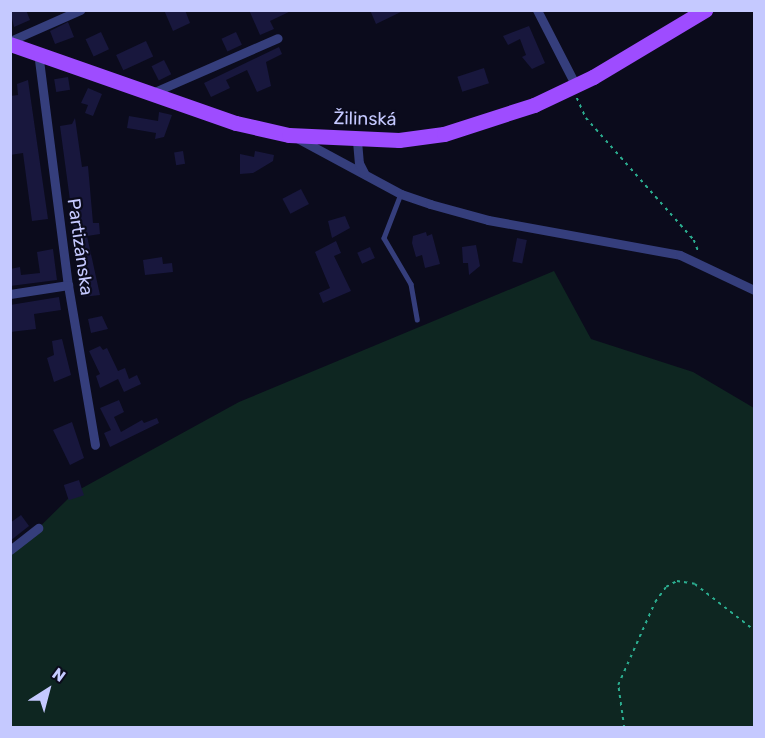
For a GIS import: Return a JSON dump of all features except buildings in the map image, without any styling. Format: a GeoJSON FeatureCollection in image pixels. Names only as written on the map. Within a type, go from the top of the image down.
{"type":"FeatureCollection","features":[{"type":"Feature","properties":{"kind":"main road","name":"Žilinská"},"geometry":{"type":"LineString","coordinates":[[10,42],[208,115],[289,135],[357,141],[444,134],[577,92],[705,10]]}},
{"type":"Feature","properties":{"kind":"street","name":"Žilinská"},"geometry":{"type":"LineString","coordinates":[[10,42],[80,10]]}},
{"type":"Feature","properties":{"kind":"street"},"geometry":{"type":"LineString","coordinates":[[537,10],[577,92]]}},
{"type":"Feature","properties":{"kind":"street"},"geometry":{"type":"LineString","coordinates":[[150,94],[278,38]]}},
{"type":"Feature","properties":{"kind":"street","name":"Partizánska"},"geometry":{"type":"LineString","coordinates":[[38,52],[68,285],[95,445]]}},
{"type":"Feature","properties":{"kind":"street"},"geometry":{"type":"LineString","coordinates":[[289,135],[401,194],[488,220],[680,255],[754,290]]}},
{"type":"Feature","properties":{"kind":"street"},"geometry":{"type":"LineString","coordinates":[[357,141],[359,163],[364,173]]}},
{"type":"Feature","properties":{"kind":"street"},"geometry":{"type":"LineString","coordinates":[[10,294],[68,285]]}},
{"type":"Feature","properties":{"kind":"street"},"geometry":{"type":"LineString","coordinates":[[10,550],[38,528]]}},
{"type":"Feature","properties":{"kind":"lane"},"geometry":{"type":"LineString","coordinates":[[401,194],[384,238],[411,284],[417,320]]}},
{"type":"Feature","properties":{"kind":"path"},"geometry":{"type":"LineString","coordinates":[[577,92],[586,118],[694,240],[700,255]]}},
{"type":"Feature","properties":{"kind":"path"},"geometry":{"type":"LineString","coordinates":[[624,728],[618,685],[655,602],[666,587],[677,581],[701,587],[754,630]]}},
{"type":"Feature","properties":{"kind":"green space"},"geometry":{"type":"Polygon","coordinates":[[[554,271],[591,339],[693,372],[754,408],[754,727],[11,728],[11,555],[75,492],[239,402],[554,271]]]}}]}
